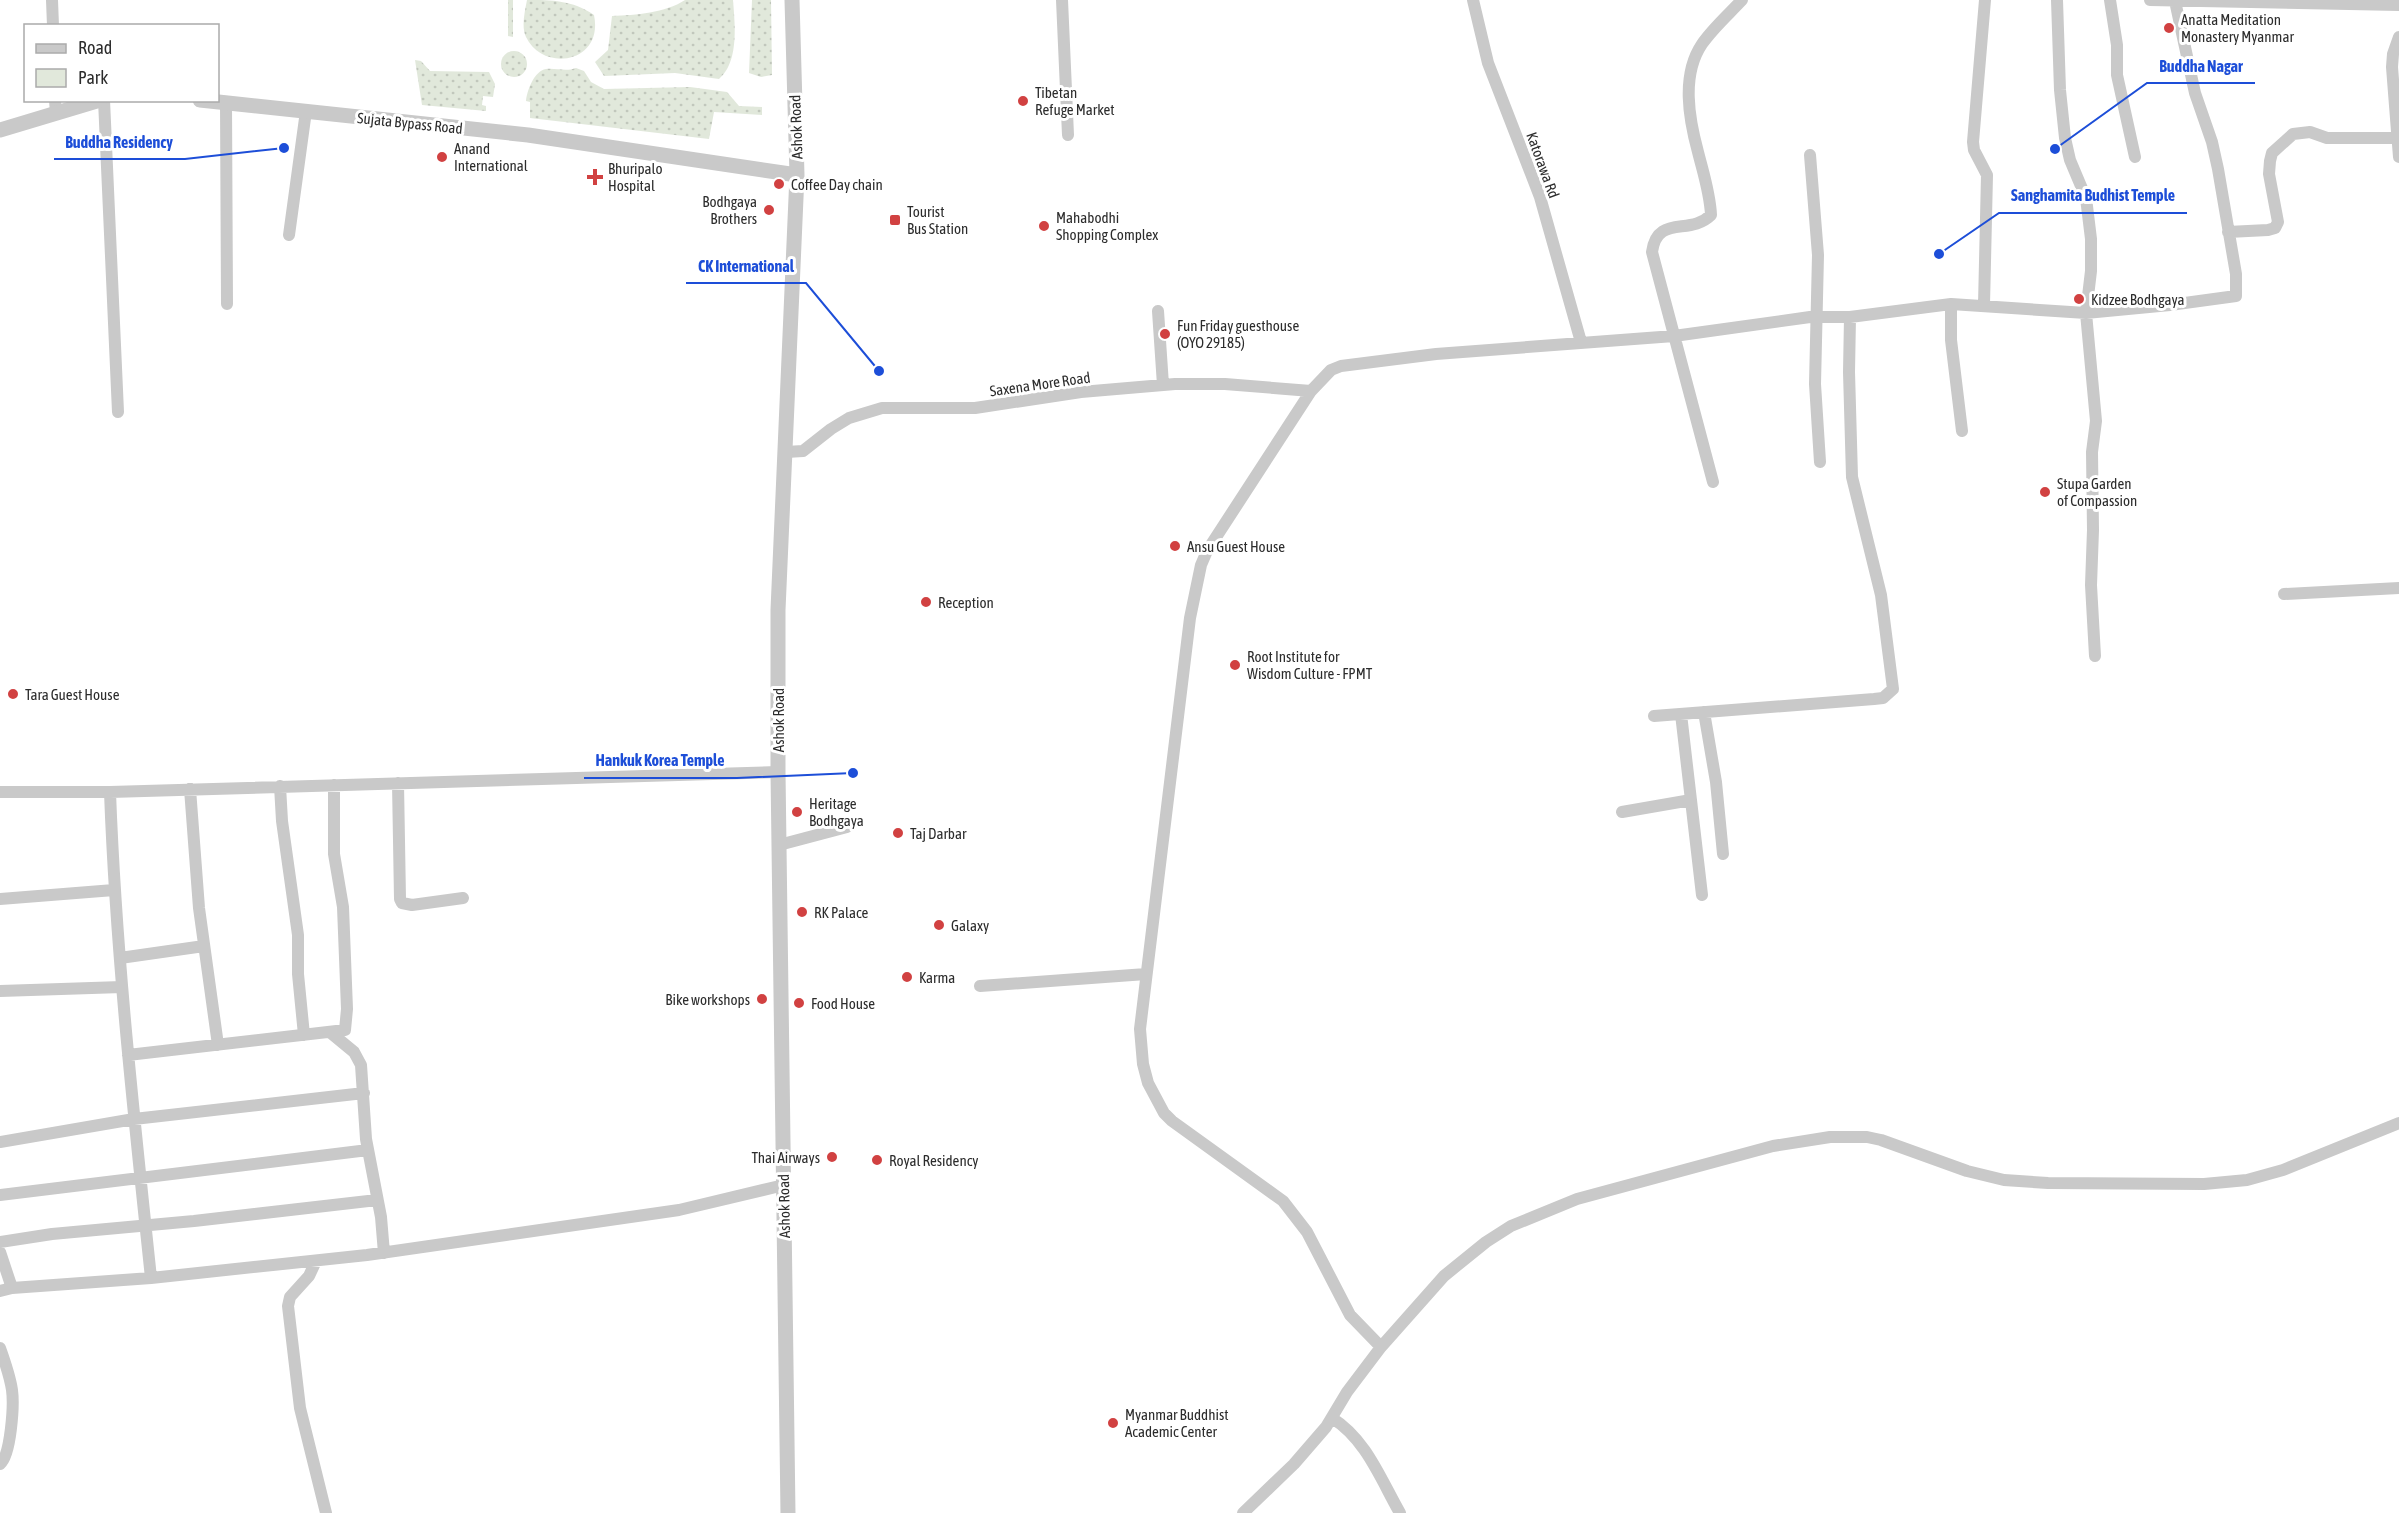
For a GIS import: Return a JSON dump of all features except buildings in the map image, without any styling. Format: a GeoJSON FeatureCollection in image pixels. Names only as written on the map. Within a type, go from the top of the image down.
{"type":"FeatureCollection","features":[{"type":"Feature","properties":{"kind":"street"},"geometry":{"type":"LineString","coordinates":[[52,0],[53,24]]}},
{"type":"Feature","properties":{"kind":"street","name":"Ashok Road"},"geometry":{"type":"LineString","coordinates":[[788,1513],[778,610],[797,175],[792,0]]}},
{"type":"Feature","properties":{"kind":"street"},"geometry":{"type":"LineString","coordinates":[[1062,0],[1068,135]]}},
{"type":"Feature","properties":{"kind":"street","name":"Katorawa Rd"},"geometry":{"type":"LineString","coordinates":[[1473,0],[1488,63],[1540,197],[1581,342]]}},
{"type":"Feature","properties":{"kind":"street"},"geometry":{"type":"LineString","coordinates":[[1713,482],[1652,252],[1654,238],[1662,230],[1698,224],[1711,214],[1707,187],[1693,133],[1689,99],[1690,79],[1702,45],[1742,0]]}},
{"type":"Feature","properties":{"kind":"street"},"geometry":{"type":"LineString","coordinates":[[1984,0],[1973,142],[1976,155],[1987,175],[1988,185],[1984,305]]}},
{"type":"Feature","properties":{"kind":"street"},"geometry":{"type":"LineString","coordinates":[[2057,0],[2060,90],[2065,138],[2070,160],[2086,198],[2091,239],[2091,271],[2086,313],[2096,421],[2092,452],[2091,585],[2095,657]]}},
{"type":"Feature","properties":{"kind":"street"},"geometry":{"type":"LineString","coordinates":[[2110,0],[2117,75],[2135,157]]}},
{"type":"Feature","properties":{"kind":"street"},"geometry":{"type":"LineString","coordinates":[[2150,0],[2399,5]]}},
{"type":"Feature","properties":{"kind":"street"},"geometry":{"type":"LineString","coordinates":[[1381,1347],[1350,1315],[1307,1232],[1283,1201],[1164,1113],[1148,1083],[1140,1051],[1146,974],[1193,596],[1201,565],[1221,528],[1311,391],[1331,370],[1341,366],[1436,354],[1674,336],[1815,317],[1850,317],[1950,304],[2086,313],[2236,296],[2237,286],[2212,142],[2195,93],[2175,1]]}},
{"type":"Feature","properties":{"kind":"street"},"geometry":{"type":"LineString","coordinates":[[2399,37],[2393,54],[2392,67],[2399,157]]}},
{"type":"Feature","properties":{"kind":"street"},"geometry":{"type":"LineString","coordinates":[[0,130],[56,107],[89,102]]}},
{"type":"Feature","properties":{"kind":"street"},"geometry":{"type":"LineString","coordinates":[[102,102],[118,412]]}},
{"type":"Feature","properties":{"kind":"street","name":"Sujata Bypass Road"},"geometry":{"type":"LineString","coordinates":[[217,102],[528,135],[797,175]]}},
{"type":"Feature","properties":{"kind":"street"},"geometry":{"type":"LineString","coordinates":[[226,103],[227,304]]}},
{"type":"Feature","properties":{"kind":"street"},"geometry":{"type":"LineString","coordinates":[[289,236],[306,111]]}},
{"type":"Feature","properties":{"kind":"street"},"geometry":{"type":"LineString","coordinates":[[2228,232],[2275,228],[2278,222],[2269,174],[2270,161],[2272,153],[2293,134],[2310,132],[2327,138],[2397,138]]}},
{"type":"Feature","properties":{"kind":"street"},"geometry":{"type":"LineString","coordinates":[[1810,155],[1818,255],[1815,384],[1820,462]]}},
{"type":"Feature","properties":{"kind":"street"},"geometry":{"type":"LineString","coordinates":[[1950,304],[1950,340],[1962,431]]}},
{"type":"Feature","properties":{"kind":"street"},"geometry":{"type":"LineString","coordinates":[[1158,311],[1162,385]]}},
{"type":"Feature","properties":{"kind":"street"},"geometry":{"type":"LineString","coordinates":[[1654,716],[1883,698],[1893,689],[1881,595],[1852,477],[1850,317]]}},
{"type":"Feature","properties":{"kind":"street","name":"Saxena More Road"},"geometry":{"type":"LineString","coordinates":[[786,452],[803,451],[849,418],[882,408],[975,408],[1081,392],[1162,385],[1225,384],[1311,391]]}},
{"type":"Feature","properties":{"kind":"street"},"geometry":{"type":"LineString","coordinates":[[2284,594],[2399,588]]}},
{"type":"Feature","properties":{"kind":"street"},"geometry":{"type":"LineString","coordinates":[[1704,712],[1716,783],[1723,854]]}},
{"type":"Feature","properties":{"kind":"street"},"geometry":{"type":"LineString","coordinates":[[1681,714],[1702,895]]}},
{"type":"Feature","properties":{"kind":"street"},"geometry":{"type":"LineString","coordinates":[[0,792],[110,792],[778,772]]}},
{"type":"Feature","properties":{"kind":"street"},"geometry":{"type":"LineString","coordinates":[[398,783],[400,899],[402,903],[412,905],[464,898]]}},
{"type":"Feature","properties":{"kind":"street"},"geometry":{"type":"LineString","coordinates":[[128,1055],[345,1030],[347,1021],[343,908],[334,854],[334,785]]}},
{"type":"Feature","properties":{"kind":"street"},"geometry":{"type":"LineString","coordinates":[[280,786],[280,810],[298,935],[298,974],[304,1035]]}},
{"type":"Feature","properties":{"kind":"street"},"geometry":{"type":"LineString","coordinates":[[190,789],[204,946],[218,1045]]}},
{"type":"Feature","properties":{"kind":"street"},"geometry":{"type":"LineString","coordinates":[[110,792],[114,890],[122,987],[151,1278]]}},
{"type":"Feature","properties":{"kind":"street"},"geometry":{"type":"LineString","coordinates":[[1622,812],[1691,800]]}},
{"type":"Feature","properties":{"kind":"street"},"geometry":{"type":"LineString","coordinates":[[779,845],[847,827]]}},
{"type":"Feature","properties":{"kind":"street"},"geometry":{"type":"LineString","coordinates":[[0,899],[114,890]]}},
{"type":"Feature","properties":{"kind":"street"},"geometry":{"type":"LineString","coordinates":[[120,958],[204,946]]}},
{"type":"Feature","properties":{"kind":"street"},"geometry":{"type":"LineString","coordinates":[[980,986],[1146,974]]}},
{"type":"Feature","properties":{"kind":"street"},"geometry":{"type":"LineString","coordinates":[[0,991],[122,987]]}},
{"type":"Feature","properties":{"kind":"street"},"geometry":{"type":"LineString","coordinates":[[331,1033],[359,1058],[368,1150],[384,1253]]}},
{"type":"Feature","properties":{"kind":"street"},"geometry":{"type":"LineString","coordinates":[[0,1142],[134,1119],[364,1093]]}},
{"type":"Feature","properties":{"kind":"street"},"geometry":{"type":"LineString","coordinates":[[1244,1513],[1294,1464],[1332,1418],[1347,1392],[1381,1347],[1453,1268],[1511,1226],[1577,1200],[1773,1146],[1830,1137],[1867,1137],[1896,1144],[1967,1171],[2004,1180],[2049,1184],[2204,1184],[2247,1180],[2274,1173],[2399,1123]]}},
{"type":"Feature","properties":{"kind":"street"},"geometry":{"type":"LineString","coordinates":[[0,1194],[368,1150]]}},
{"type":"Feature","properties":{"kind":"street"},"geometry":{"type":"LineString","coordinates":[[0,1252],[6,1290],[151,1278],[384,1253],[679,1210],[784,1185]]}},
{"type":"Feature","properties":{"kind":"street"},"geometry":{"type":"LineString","coordinates":[[0,1242],[52,1234],[377,1200]]}},
{"type":"Feature","properties":{"kind":"street"},"geometry":{"type":"LineString","coordinates":[[316,1261],[309,1276],[290,1297],[288,1306],[300,1408],[326,1513]]}},
{"type":"Feature","properties":{"kind":"street"},"geometry":{"type":"LineString","coordinates":[[0,1348],[13,1401],[5,1458],[0,1464]]}},
{"type":"Feature","properties":{"kind":"street"},"geometry":{"type":"LineString","coordinates":[[1332,1418],[1347,1427],[1357,1438],[1400,1513]]}},
{"type":"Feature","properties":{"kind":"green space"},"geometry":{"type":"Polygon","coordinates":[[[508,0],[513,0],[513,37],[508,36],[508,0]]]}},
{"type":"Feature","properties":{"kind":"green space"},"geometry":{"type":"Polygon","coordinates":[[[527,0],[570,4],[594,15],[595,31],[590,44],[581,53],[570,58],[558,59],[545,56],[534,48],[526,37],[524,18],[527,0]]]}},
{"type":"Feature","properties":{"kind":"green space"},"geometry":{"type":"Polygon","coordinates":[[[685,0],[733,0],[735,32],[733,53],[730,63],[719,79],[675,73],[604,76],[595,62],[608,50],[612,16],[659,11],[685,0]]]}},
{"type":"Feature","properties":{"kind":"green space"},"geometry":{"type":"Polygon","coordinates":[[[752,0],[771,0],[772,75],[761,77],[749,73],[752,0]]]}},
{"type":"Feature","properties":{"kind":"green space"},"geometry":{"type":"Polygon","coordinates":[[[514,51],[523,55],[527,64],[523,73],[514,77],[505,73],[501,64],[505,55],[514,51]]]}},
{"type":"Feature","properties":{"kind":"green space"},"geometry":{"type":"Polygon","coordinates":[[[415,60],[421,61],[430,71],[489,72],[495,84],[493,97],[483,96],[482,105],[486,106],[486,111],[422,105],[415,60]]]}},
{"type":"Feature","properties":{"kind":"green space"},"geometry":{"type":"Polygon","coordinates":[[[576,68],[584,71],[591,82],[604,89],[690,87],[727,92],[739,106],[762,107],[762,115],[714,112],[709,139],[530,118],[530,102],[526,101],[532,82],[538,73],[546,69],[576,68]]]}},
{"type":"Feature","properties":{"kind":"place","name":"Anatta Meditation Monastery Myanmar"},"geometry":{"type":"Point","coordinates":[2169,28]}},
{"type":"Feature","properties":{"kind":"place","name":"Tibetan Refuge Market"},"geometry":{"type":"Point","coordinates":[1023,101]}},
{"type":"Feature","properties":{"kind":"place","name":"Buddha Residency"},"geometry":{"type":"Point","coordinates":[284,148]}},
{"type":"Feature","properties":{"kind":"place","name":"Buddha Nagar"},"geometry":{"type":"Point","coordinates":[2055,149]}},
{"type":"Feature","properties":{"kind":"place","name":"Anand International"},"geometry":{"type":"Point","coordinates":[442,157]}},
{"type":"Feature","properties":{"kind":"place","name":"Bhuripalo Hospital"},"geometry":{"type":"Point","coordinates":[595,177]}},
{"type":"Feature","properties":{"kind":"place","name":"Coffee Day chain"},"geometry":{"type":"Point","coordinates":[779,184]}},
{"type":"Feature","properties":{"kind":"place","name":"Bodhgaya Brothers"},"geometry":{"type":"Point","coordinates":[769,210]}},
{"type":"Feature","properties":{"kind":"place","name":"Tourist Bus Station"},"geometry":{"type":"Point","coordinates":[895,220]}},
{"type":"Feature","properties":{"kind":"place","name":"Mahabodhi Shopping Complex"},"geometry":{"type":"Point","coordinates":[1044,226]}},
{"type":"Feature","properties":{"kind":"place","name":"Sanghamita Budhist Temple"},"geometry":{"type":"Point","coordinates":[1939,254]}},
{"type":"Feature","properties":{"kind":"place","name":"Kidzee Bodhgaya"},"geometry":{"type":"Point","coordinates":[2079,299]}},
{"type":"Feature","properties":{"kind":"place","name":"Fun Friday guesthouse (OYO 29185)"},"geometry":{"type":"Point","coordinates":[1165,334]}},
{"type":"Feature","properties":{"kind":"place","name":"CK International"},"geometry":{"type":"Point","coordinates":[879,371]}},
{"type":"Feature","properties":{"kind":"place","name":"Stupa Garden of Compassion"},"geometry":{"type":"Point","coordinates":[2045,492]}},
{"type":"Feature","properties":{"kind":"place","name":"Ansu Guest House"},"geometry":{"type":"Point","coordinates":[1175,546]}},
{"type":"Feature","properties":{"kind":"place","name":"Reception"},"geometry":{"type":"Point","coordinates":[926,602]}},
{"type":"Feature","properties":{"kind":"place","name":"Root Institute for Wisdom Culture - FPMT"},"geometry":{"type":"Point","coordinates":[1235,665]}},
{"type":"Feature","properties":{"kind":"place","name":"Tara Guest House"},"geometry":{"type":"Point","coordinates":[13,694]}},
{"type":"Feature","properties":{"kind":"place","name":"Hankuk Korea Temple"},"geometry":{"type":"Point","coordinates":[853,773]}},
{"type":"Feature","properties":{"kind":"place","name":"Heritage Bodhgaya"},"geometry":{"type":"Point","coordinates":[797,812]}},
{"type":"Feature","properties":{"kind":"place","name":"Taj Darbar"},"geometry":{"type":"Point","coordinates":[898,833]}},
{"type":"Feature","properties":{"kind":"place","name":"RK Palace"},"geometry":{"type":"Point","coordinates":[802,912]}},
{"type":"Feature","properties":{"kind":"place","name":"Galaxy"},"geometry":{"type":"Point","coordinates":[939,925]}},
{"type":"Feature","properties":{"kind":"place","name":"Karma"},"geometry":{"type":"Point","coordinates":[907,977]}},
{"type":"Feature","properties":{"kind":"place","name":"Bike workshops"},"geometry":{"type":"Point","coordinates":[762,999]}},
{"type":"Feature","properties":{"kind":"place","name":"Food House"},"geometry":{"type":"Point","coordinates":[799,1003]}},
{"type":"Feature","properties":{"kind":"place","name":"Thai Airways"},"geometry":{"type":"Point","coordinates":[832,1157]}},
{"type":"Feature","properties":{"kind":"place","name":"Royal Residency"},"geometry":{"type":"Point","coordinates":[877,1160]}},
{"type":"Feature","properties":{"kind":"place","name":"Myanmar Buddhist Academic Center"},"geometry":{"type":"Point","coordinates":[1113,1423]}}]}
